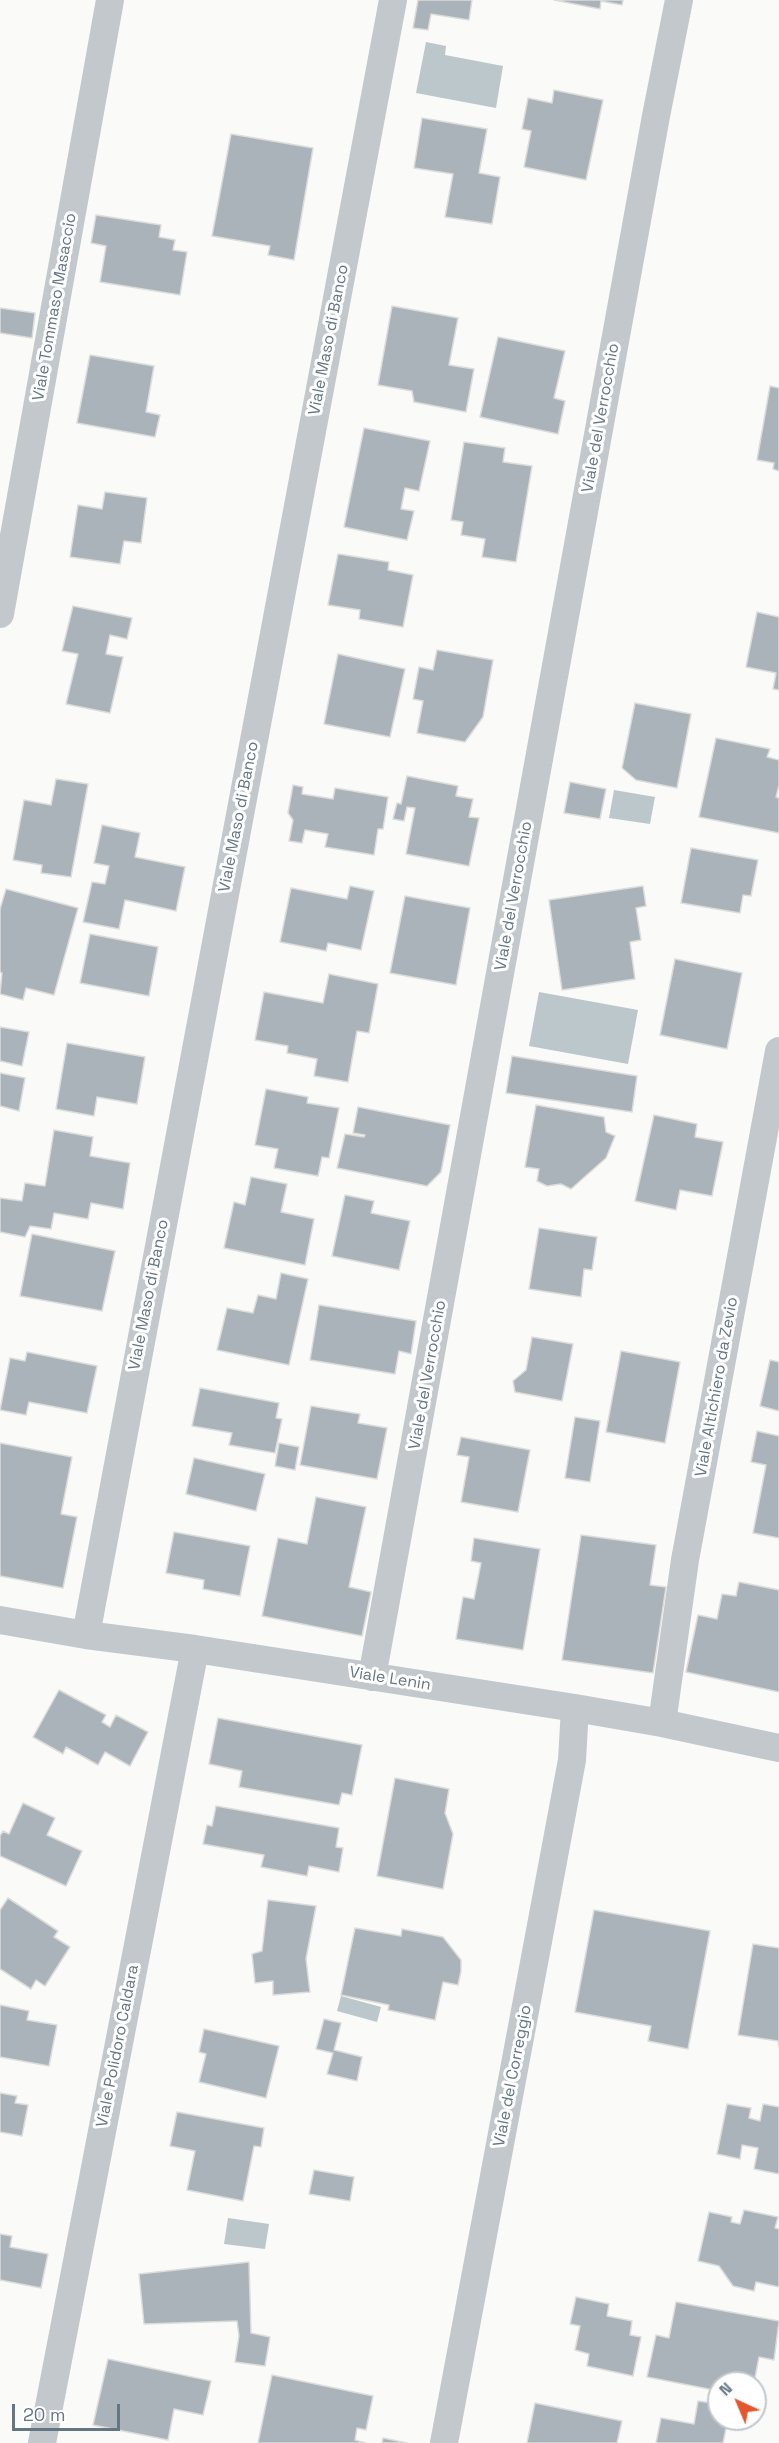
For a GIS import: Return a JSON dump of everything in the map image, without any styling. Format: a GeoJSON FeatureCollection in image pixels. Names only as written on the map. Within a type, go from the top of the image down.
{"type":"FeatureCollection","features":[{"type":"Feature","properties":{"kind":"street","name":"Viale Tommaso Masaccio"},"geometry":{"type":"LineString","coordinates":[[0,614],[110,0]]}},
{"type":"Feature","properties":{"kind":"street","name":"Viale Maso di Banco"},"geometry":{"type":"LineString","coordinates":[[86,1635],[393,0]]}},
{"type":"Feature","properties":{"kind":"street","name":"Viale del Verrocchio"},"geometry":{"type":"LineString","coordinates":[[372,1677],[656,116],[680,0]]}},
{"type":"Feature","properties":{"kind":"street","name":"Viale Altichiero da Zevio"},"geometry":{"type":"LineString","coordinates":[[662,1723],[685,1560],[779,1051]]}},
{"type":"Feature","properties":{"kind":"street","name":"Viale Lenin"},"geometry":{"type":"LineString","coordinates":[[0,1620],[86,1635],[195,1649],[575,1708],[662,1723],[779,1748]]}},
{"type":"Feature","properties":{"kind":"street","name":"Viale Polidoro Caldara"},"geometry":{"type":"LineString","coordinates":[[42,2443],[195,1649]]}},
{"type":"Feature","properties":{"kind":"street","name":"Viale del Correggio"},"geometry":{"type":"LineString","coordinates":[[444,2443],[572,1760],[575,1708]]}},
{"type":"Feature","properties":{"kind":"shaded area"},"geometry":{"type":"Polygon","coordinates":[[[426,42],[446,46],[445,55],[503,66],[496,108],[416,93],[426,42]]]}},
{"type":"Feature","properties":{"kind":"shaded area"},"geometry":{"type":"Polygon","coordinates":[[[614,790],[655,797],[650,824],[609,818],[614,790]]]}},
{"type":"Feature","properties":{"kind":"shaded area"},"geometry":{"type":"Polygon","coordinates":[[[539,992],[638,1010],[628,1064],[529,1046],[539,992]]]}},
{"type":"Feature","properties":{"kind":"shaded area"},"geometry":{"type":"Polygon","coordinates":[[[341,1996],[381,2007],[377,2022],[337,2011],[341,1996]]]}},
{"type":"Feature","properties":{"kind":"shaded area"},"geometry":{"type":"Polygon","coordinates":[[[228,2218],[269,2224],[265,2249],[224,2244],[228,2218]]]}},
{"type":"Feature","properties":{"kind":"building"},"geometry":{"type":"Polygon","coordinates":[[[418,0],[472,0],[469,20],[431,14],[428,30],[413,28],[418,0]]]}},
{"type":"Feature","properties":{"kind":"building"},"geometry":{"type":"Polygon","coordinates":[[[554,0],[623,0],[622,5],[601,1],[600,9],[554,0]]]}},
{"type":"Feature","properties":{"kind":"building"},"geometry":{"type":"Polygon","coordinates":[[[554,90],[603,100],[586,180],[524,167],[531,131],[522,129],[528,98],[552,103],[554,90]]]}},
{"type":"Feature","properties":{"kind":"building"},"geometry":{"type":"Polygon","coordinates":[[[422,118],[487,129],[479,173],[500,177],[492,224],[445,217],[453,174],[414,168],[422,118]]]}},
{"type":"Feature","properties":{"kind":"building"},"geometry":{"type":"Polygon","coordinates":[[[231,134],[313,148],[294,260],[268,255],[270,246],[212,236],[231,134]]]}},
{"type":"Feature","properties":{"kind":"building"},"geometry":{"type":"Polygon","coordinates":[[[96,215],[161,225],[159,237],[175,240],[173,250],[187,252],[180,295],[100,282],[106,246],[91,243],[96,215]]]}},
{"type":"Feature","properties":{"kind":"building"},"geometry":{"type":"Polygon","coordinates":[[[392,306],[458,318],[449,365],[474,369],[466,412],[414,402],[412,391],[378,385],[392,306]]]}},
{"type":"Feature","properties":{"kind":"building"},"geometry":{"type":"Polygon","coordinates":[[[0,308],[35,313],[32,338],[0,333],[0,308]]]}},
{"type":"Feature","properties":{"kind":"building"},"geometry":{"type":"Polygon","coordinates":[[[498,337],[565,351],[554,398],[565,401],[558,434],[480,417],[498,337]]]}},
{"type":"Feature","properties":{"kind":"building"},"geometry":{"type":"Polygon","coordinates":[[[90,355],[154,366],[146,412],[160,415],[155,437],[77,423],[90,355]]]}},
{"type":"Feature","properties":{"kind":"building"},"geometry":{"type":"Polygon","coordinates":[[[770,386],[779,388],[779,471],[773,469],[774,463],[757,460],[770,386]]]}},
{"type":"Feature","properties":{"kind":"building"},"geometry":{"type":"Polygon","coordinates":[[[364,428],[430,441],[419,491],[405,488],[401,509],[414,511],[407,540],[344,527],[364,428]]]}},
{"type":"Feature","properties":{"kind":"building"},"geometry":{"type":"Polygon","coordinates":[[[464,442],[505,448],[503,462],[532,466],[516,562],[482,557],[485,539],[461,535],[463,522],[451,520],[464,442]]]}},
{"type":"Feature","properties":{"kind":"building"},"geometry":{"type":"Polygon","coordinates":[[[105,492],[147,498],[141,543],[124,541],[120,564],[70,557],[78,505],[102,509],[105,492]]]}},
{"type":"Feature","properties":{"kind":"building"},"geometry":{"type":"Polygon","coordinates":[[[338,554],[389,562],[388,570],[413,575],[403,627],[359,619],[360,610],[328,605],[338,554]]]}},
{"type":"Feature","properties":{"kind":"building"},"geometry":{"type":"Polygon","coordinates":[[[73,606],[132,618],[127,639],[110,635],[106,654],[123,657],[110,713],[66,704],[78,654],[62,651],[73,606]]]}},
{"type":"Feature","properties":{"kind":"building"},"geometry":{"type":"Polygon","coordinates":[[[757,612],[779,617],[779,690],[773,689],[776,673],[746,667],[757,612]]]}},
{"type":"Feature","properties":{"kind":"building"},"geometry":{"type":"Polygon","coordinates":[[[437,650],[493,660],[483,717],[465,742],[417,733],[423,701],[413,699],[419,667],[433,670],[437,650]]]}},
{"type":"Feature","properties":{"kind":"building"},"geometry":{"type":"Polygon","coordinates":[[[338,654],[405,669],[390,737],[324,724],[338,654]]]}},
{"type":"Feature","properties":{"kind":"building"},"geometry":{"type":"Polygon","coordinates":[[[635,703],[691,714],[677,788],[636,780],[622,768],[635,703]]]}},
{"type":"Feature","properties":{"kind":"building"},"geometry":{"type":"Polygon","coordinates":[[[716,738],[770,749],[767,757],[779,760],[779,785],[776,797],[779,798],[779,833],[699,817],[716,738]]]}},
{"type":"Feature","properties":{"kind":"building"},"geometry":{"type":"Polygon","coordinates":[[[407,776],[458,786],[456,796],[473,799],[469,817],[479,818],[469,866],[406,854],[415,808],[407,807],[404,821],[393,819],[397,803],[401,804],[407,776]]]}},
{"type":"Feature","properties":{"kind":"building"},"geometry":{"type":"Polygon","coordinates":[[[56,779],[88,784],[71,877],[41,873],[42,865],[13,860],[24,800],[51,805],[56,779]]]}},
{"type":"Feature","properties":{"kind":"building"},"geometry":{"type":"Polygon","coordinates":[[[570,782],[606,789],[600,819],[564,813],[570,782]]]}},
{"type":"Feature","properties":{"kind":"building"},"geometry":{"type":"Polygon","coordinates":[[[293,785],[303,787],[302,794],[333,799],[335,788],[388,797],[383,829],[378,829],[374,855],[325,847],[328,834],[305,830],[302,843],[289,841],[293,820],[288,813],[293,785]]]}},
{"type":"Feature","properties":{"kind":"building"},"geometry":{"type":"Polygon","coordinates":[[[102,825],[140,833],[135,857],[185,867],[176,911],[125,900],[119,929],[83,922],[92,882],[105,884],[109,866],[94,863],[102,825]]]}},
{"type":"Feature","properties":{"kind":"building"},"geometry":{"type":"Polygon","coordinates":[[[691,848],[758,860],[751,896],[743,895],[740,913],[681,903],[691,848]]]}},
{"type":"Feature","properties":{"kind":"building"},"geometry":{"type":"Polygon","coordinates":[[[350,886],[374,891],[361,950],[328,943],[326,951],[280,942],[291,888],[347,899],[350,886]]]}},
{"type":"Feature","properties":{"kind":"building"},"geometry":{"type":"Polygon","coordinates":[[[643,886],[646,906],[636,908],[641,940],[630,942],[635,979],[562,990],[549,900],[643,886]]]}},
{"type":"Feature","properties":{"kind":"building"},"geometry":{"type":"Polygon","coordinates":[[[6,889],[78,908],[54,995],[26,988],[23,1000],[0,994],[2,973],[0,972],[0,909],[6,889]]]}},
{"type":"Feature","properties":{"kind":"building"},"geometry":{"type":"Polygon","coordinates":[[[405,896],[470,908],[456,985],[390,973],[405,896]]]}},
{"type":"Feature","properties":{"kind":"building"},"geometry":{"type":"Polygon","coordinates":[[[90,934],[158,947],[149,996],[80,983],[90,934]]]}},
{"type":"Feature","properties":{"kind":"building"},"geometry":{"type":"Polygon","coordinates":[[[675,959],[742,973],[727,1049],[660,1035],[675,959]]]}},
{"type":"Feature","properties":{"kind":"building"},"geometry":{"type":"Polygon","coordinates":[[[329,974],[378,984],[369,1033],[357,1031],[348,1082],[314,1076],[317,1059],[287,1053],[288,1046],[255,1040],[264,992],[323,1003],[329,974]]]}},
{"type":"Feature","properties":{"kind":"building"},"geometry":{"type":"Polygon","coordinates":[[[0,1027],[29,1032],[22,1066],[0,1061],[0,1027]]]}},
{"type":"Feature","properties":{"kind":"building"},"geometry":{"type":"Polygon","coordinates":[[[67,1043],[145,1057],[137,1104],[97,1097],[94,1116],[56,1109],[67,1043]]]}},
{"type":"Feature","properties":{"kind":"building"},"geometry":{"type":"Polygon","coordinates":[[[512,1056],[637,1076],[632,1112],[506,1093],[512,1056]]]}},
{"type":"Feature","properties":{"kind":"building"},"geometry":{"type":"Polygon","coordinates":[[[0,1073],[25,1078],[19,1111],[0,1106],[0,1073]]]}},
{"type":"Feature","properties":{"kind":"building"},"geometry":{"type":"Polygon","coordinates":[[[266,1089],[308,1097],[307,1103],[339,1108],[329,1158],[322,1157],[318,1176],[274,1168],[278,1149],[255,1145],[266,1089]]]}},
{"type":"Feature","properties":{"kind":"building"},"geometry":{"type":"Polygon","coordinates":[[[536,1105],[604,1117],[606,1132],[615,1136],[606,1158],[571,1189],[561,1184],[547,1186],[537,1181],[539,1169],[525,1167],[536,1105]]]}},
{"type":"Feature","properties":{"kind":"building"},"geometry":{"type":"Polygon","coordinates":[[[358,1107],[450,1125],[441,1172],[427,1186],[337,1168],[345,1134],[364,1137],[365,1135],[353,1133],[358,1107]]]}},
{"type":"Feature","properties":{"kind":"building"},"geometry":{"type":"Polygon","coordinates":[[[654,1115],[697,1124],[695,1137],[723,1142],[712,1196],[680,1190],[676,1210],[635,1201],[654,1115]]]}},
{"type":"Feature","properties":{"kind":"building"},"geometry":{"type":"Polygon","coordinates":[[[54,1130],[93,1137],[90,1156],[130,1163],[123,1209],[91,1203],[88,1219],[54,1213],[51,1229],[30,1226],[25,1237],[0,1232],[0,1198],[22,1201],[25,1183],[45,1186],[54,1130]]]}},
{"type":"Feature","properties":{"kind":"building"},"geometry":{"type":"Polygon","coordinates":[[[251,1177],[287,1184],[281,1212],[314,1219],[305,1265],[224,1248],[234,1202],[245,1205],[251,1177]]]}},
{"type":"Feature","properties":{"kind":"building"},"geometry":{"type":"Polygon","coordinates":[[[345,1195],[374,1201],[371,1213],[410,1221],[399,1270],[332,1256],[345,1195]]]}},
{"type":"Feature","properties":{"kind":"building"},"geometry":{"type":"Polygon","coordinates":[[[539,1228],[597,1237],[592,1270],[584,1269],[581,1297],[529,1289],[539,1228]]]}},
{"type":"Feature","properties":{"kind":"building"},"geometry":{"type":"Polygon","coordinates":[[[32,1234],[115,1251],[102,1311],[20,1296],[32,1234]]]}},
{"type":"Feature","properties":{"kind":"building"},"geometry":{"type":"Polygon","coordinates":[[[281,1273],[308,1279],[289,1365],[217,1350],[227,1308],[253,1313],[258,1295],[276,1299],[281,1273]]]}},
{"type":"Feature","properties":{"kind":"building"},"geometry":{"type":"Polygon","coordinates":[[[319,1305],[416,1321],[411,1354],[399,1351],[395,1374],[310,1360],[319,1305]]]}},
{"type":"Feature","properties":{"kind":"building"},"geometry":{"type":"Polygon","coordinates":[[[532,1337],[573,1344],[562,1401],[515,1392],[513,1381],[526,1370],[532,1337]]]}},
{"type":"Feature","properties":{"kind":"building"},"geometry":{"type":"Polygon","coordinates":[[[621,1351],[680,1362],[665,1443],[606,1432],[621,1351]]]}},
{"type":"Feature","properties":{"kind":"building"},"geometry":{"type":"Polygon","coordinates":[[[27,1352],[97,1366],[87,1413],[29,1402],[26,1415],[0,1410],[10,1358],[25,1361],[27,1352]]]}},
{"type":"Feature","properties":{"kind":"building"},"geometry":{"type":"Polygon","coordinates":[[[770,1360],[779,1362],[779,1411],[760,1406],[770,1360]]]}},
{"type":"Feature","properties":{"kind":"building"},"geometry":{"type":"Polygon","coordinates":[[[200,1388],[279,1403],[276,1418],[282,1419],[275,1453],[229,1445],[232,1433],[192,1426],[200,1388]]]}},
{"type":"Feature","properties":{"kind":"building"},"geometry":{"type":"Polygon","coordinates":[[[311,1406],[360,1414],[358,1423],[387,1428],[377,1479],[300,1465],[311,1406]]]}},
{"type":"Feature","properties":{"kind":"building"},"geometry":{"type":"Polygon","coordinates":[[[575,1417],[600,1421],[590,1482],[565,1478],[575,1417]]]}},
{"type":"Feature","properties":{"kind":"building"},"geometry":{"type":"Polygon","coordinates":[[[757,1431],[779,1436],[779,1538],[753,1533],[766,1465],[751,1462],[757,1431]]]}},
{"type":"Feature","properties":{"kind":"building"},"geometry":{"type":"Polygon","coordinates":[[[461,1437],[530,1450],[518,1512],[461,1502],[469,1457],[457,1455],[461,1437]]]}},
{"type":"Feature","properties":{"kind":"building"},"geometry":{"type":"Polygon","coordinates":[[[0,1443],[72,1457],[61,1514],[77,1517],[63,1588],[0,1576],[0,1443]]]}},
{"type":"Feature","properties":{"kind":"building"},"geometry":{"type":"Polygon","coordinates":[[[279,1443],[299,1447],[295,1470],[275,1466],[279,1443]]]}},
{"type":"Feature","properties":{"kind":"building"},"geometry":{"type":"Polygon","coordinates":[[[194,1458],[265,1474],[256,1511],[186,1494],[194,1458]]]}},
{"type":"Feature","properties":{"kind":"building"},"geometry":{"type":"Polygon","coordinates":[[[316,1497],[366,1507],[349,1587],[371,1592],[362,1636],[262,1616],[278,1538],[307,1544],[316,1497]]]}},
{"type":"Feature","properties":{"kind":"building"},"geometry":{"type":"Polygon","coordinates":[[[174,1532],[250,1546],[240,1596],[203,1589],[204,1580],[166,1573],[174,1532]]]}},
{"type":"Feature","properties":{"kind":"building"},"geometry":{"type":"Polygon","coordinates":[[[581,1535],[656,1545],[650,1585],[666,1587],[653,1673],[562,1660],[581,1535]]]}},
{"type":"Feature","properties":{"kind":"building"},"geometry":{"type":"Polygon","coordinates":[[[474,1538],[540,1549],[523,1650],[456,1639],[463,1597],[474,1599],[481,1563],[471,1561],[474,1538]]]}},
{"type":"Feature","properties":{"kind":"building"},"geometry":{"type":"Polygon","coordinates":[[[739,1582],[779,1590],[779,1692],[686,1672],[698,1615],[717,1619],[722,1594],[736,1596],[739,1582]]]}},
{"type":"Feature","properties":{"kind":"building"},"geometry":{"type":"Polygon","coordinates":[[[59,1690],[106,1715],[102,1722],[110,1727],[116,1715],[148,1732],[130,1766],[105,1752],[98,1765],[66,1747],[63,1754],[33,1737],[59,1690]]]}},
{"type":"Feature","properties":{"kind":"building"},"geometry":{"type":"Polygon","coordinates":[[[218,1718],[362,1745],[352,1795],[342,1793],[339,1805],[239,1787],[242,1771],[209,1764],[218,1718]]]}},
{"type":"Feature","properties":{"kind":"building"},"geometry":{"type":"Polygon","coordinates":[[[395,1778],[449,1789],[445,1813],[453,1834],[443,1889],[377,1876],[395,1778]]]}},
{"type":"Feature","properties":{"kind":"building"},"geometry":{"type":"Polygon","coordinates":[[[23,1803],[55,1818],[47,1835],[82,1851],[66,1886],[0,1856],[0,1836],[3,1831],[9,1834],[23,1803]]]}},
{"type":"Feature","properties":{"kind":"building"},"geometry":{"type":"Polygon","coordinates":[[[216,1806],[339,1828],[336,1847],[343,1848],[339,1872],[309,1866],[307,1876],[261,1867],[264,1855],[203,1844],[207,1825],[212,1826],[216,1806]]]}},
{"type":"Feature","properties":{"kind":"building"},"geometry":{"type":"Polygon","coordinates":[[[8,1898],[58,1931],[54,1937],[70,1947],[45,1986],[36,1980],[31,1989],[0,1969],[0,1910],[8,1898]]]}},
{"type":"Feature","properties":{"kind":"building"},"geometry":{"type":"Polygon","coordinates":[[[268,1900],[316,1906],[306,1959],[310,1992],[273,1995],[273,1981],[255,1983],[252,1954],[262,1951],[268,1900]]]}},
{"type":"Feature","properties":{"kind":"building"},"geometry":{"type":"Polygon","coordinates":[[[594,1910],[710,1931],[688,2049],[648,2041],[651,2026],[575,2012],[594,1910]]]}},
{"type":"Feature","properties":{"kind":"building"},"geometry":{"type":"Polygon","coordinates":[[[355,1928],[401,1936],[402,1929],[443,1937],[461,1960],[461,1971],[458,1985],[443,1982],[435,2020],[388,2010],[389,2005],[341,1995],[355,1928]]]}},
{"type":"Feature","properties":{"kind":"building"},"geometry":{"type":"Polygon","coordinates":[[[753,1944],[779,1948],[779,2047],[778,2041],[738,2035],[753,1944]]]}},
{"type":"Feature","properties":{"kind":"building"},"geometry":{"type":"Polygon","coordinates":[[[0,2005],[29,2011],[27,2020],[57,2025],[49,2066],[0,2057],[0,2005]]]}},
{"type":"Feature","properties":{"kind":"building"},"geometry":{"type":"Polygon","coordinates":[[[324,2019],[341,2023],[334,2050],[362,2057],[357,2081],[327,2074],[333,2053],[316,2049],[324,2019]]]}},
{"type":"Feature","properties":{"kind":"building"},"geometry":{"type":"Polygon","coordinates":[[[204,2029],[279,2046],[266,2098],[199,2082],[206,2054],[199,2052],[204,2029]]]}},
{"type":"Feature","properties":{"kind":"building"},"geometry":{"type":"Polygon","coordinates":[[[0,2093],[17,2096],[15,2103],[28,2105],[22,2136],[0,2132],[0,2093]]]}},
{"type":"Feature","properties":{"kind":"building"},"geometry":{"type":"Polygon","coordinates":[[[727,2104],[751,2108],[749,2118],[760,2121],[763,2104],[779,2107],[779,2174],[754,2169],[758,2148],[742,2145],[740,2159],[717,2154],[727,2104]]]}},
{"type":"Feature","properties":{"kind":"building"},"geometry":{"type":"Polygon","coordinates":[[[177,2112],[264,2128],[261,2147],[254,2146],[243,2201],[187,2190],[195,2151],[170,2146],[177,2112]]]}},
{"type":"Feature","properties":{"kind":"building"},"geometry":{"type":"Polygon","coordinates":[[[314,2170],[354,2177],[350,2201],[309,2194],[314,2170]]]}},
{"type":"Feature","properties":{"kind":"building"},"geometry":{"type":"Polygon","coordinates":[[[744,2210],[778,2217],[775,2228],[779,2229],[779,2287],[756,2282],[754,2291],[733,2286],[719,2266],[698,2261],[709,2212],[732,2217],[731,2222],[740,2224],[744,2210]]]}},
{"type":"Feature","properties":{"kind":"building"},"geometry":{"type":"Polygon","coordinates":[[[0,2234],[12,2236],[10,2247],[48,2254],[41,2288],[0,2280],[0,2234]]]}},
{"type":"Feature","properties":{"kind":"building"},"geometry":{"type":"Polygon","coordinates":[[[249,2262],[251,2333],[270,2337],[265,2366],[235,2362],[239,2336],[237,2321],[144,2324],[139,2274],[249,2262]]]}},
{"type":"Feature","properties":{"kind":"building"},"geometry":{"type":"Polygon","coordinates":[[[576,2297],[609,2304],[607,2316],[632,2321],[630,2335],[641,2337],[633,2376],[587,2366],[589,2354],[575,2350],[580,2326],[570,2324],[576,2297]]]}},
{"type":"Feature","properties":{"kind":"building"},"geometry":{"type":"Polygon","coordinates":[[[676,2302],[779,2321],[774,2360],[759,2357],[756,2371],[707,2371],[707,2389],[647,2377],[656,2335],[669,2338],[676,2302]]]}},
{"type":"Feature","properties":{"kind":"building"},"geometry":{"type":"Polygon","coordinates":[[[108,2359],[211,2381],[203,2415],[174,2409],[168,2440],[93,2425],[108,2359]]]}},
{"type":"Feature","properties":{"kind":"building"},"geometry":{"type":"Polygon","coordinates":[[[272,2375],[373,2396],[366,2430],[357,2428],[355,2440],[366,2443],[258,2443],[272,2375]]]}},
{"type":"Feature","properties":{"kind":"building"},"geometry":{"type":"Polygon","coordinates":[[[698,2401],[707,2402],[707,2431],[726,2431],[723,2443],[656,2443],[661,2418],[694,2424],[698,2401]]]}},
{"type":"Feature","properties":{"kind":"building"},"geometry":{"type":"Polygon","coordinates":[[[535,2403],[622,2421],[617,2443],[527,2443],[535,2403]]]}},
{"type":"Feature","properties":{"kind":"building"},"geometry":{"type":"Polygon","coordinates":[[[383,2438],[407,2443],[382,2443],[383,2438]]]}}]}
